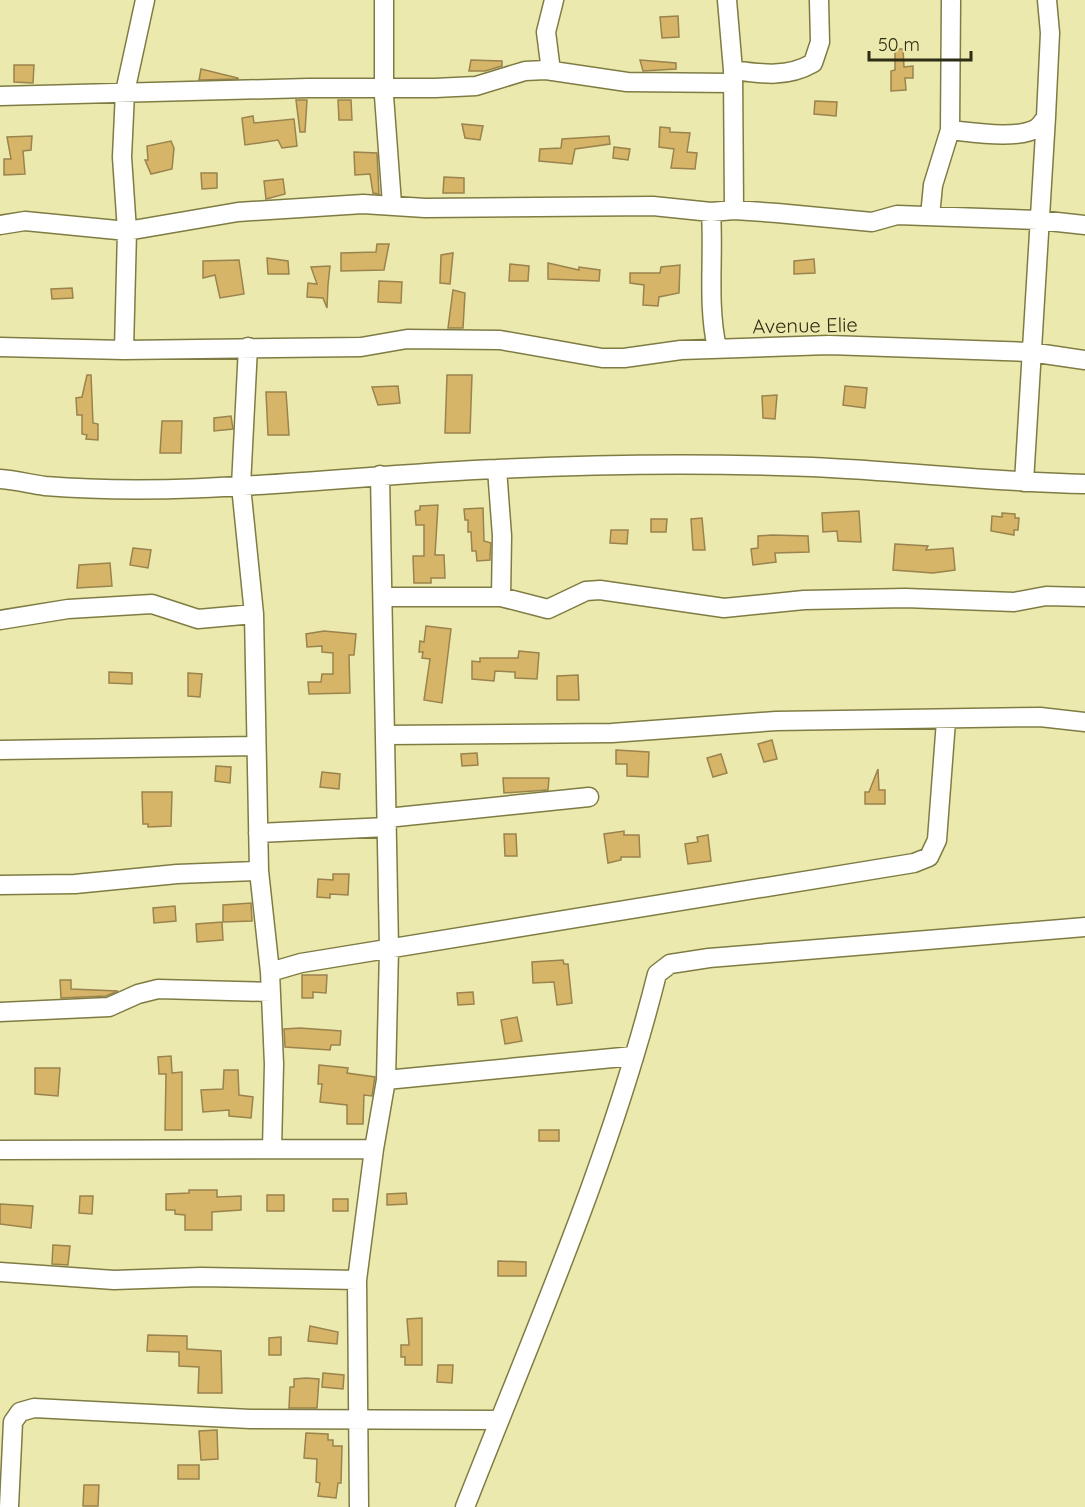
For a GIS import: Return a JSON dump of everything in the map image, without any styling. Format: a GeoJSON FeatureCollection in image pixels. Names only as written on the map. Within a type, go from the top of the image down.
{"type":"FeatureCollection","features":[{"type":"Feature","properties":{"kind":"street"},"geometry":{"type":"LineString","coordinates":[[124,350],[127,231],[122,157],[125,92],[146,0]]}},
{"type":"Feature","properties":{"kind":"street"},"geometry":{"type":"LineString","coordinates":[[384,0],[385,88],[392,204]]}},
{"type":"Feature","properties":{"kind":"street"},"geometry":{"type":"LineString","coordinates":[[551,71],[546,32],[554,0]]}},
{"type":"Feature","properties":{"kind":"street"},"geometry":{"type":"LineString","coordinates":[[727,0],[732,77],[734,210]]}},
{"type":"Feature","properties":{"kind":"street"},"geometry":{"type":"LineString","coordinates":[[0,96],[476,86],[525,71],[551,71],[627,82],[774,75],[802,69],[813,63],[820,42],[819,0]]}},
{"type":"Feature","properties":{"kind":"street"},"geometry":{"type":"LineString","coordinates":[[930,216],[933,185],[950,130],[951,0]]}},
{"type":"Feature","properties":{"kind":"street"},"geometry":{"type":"LineString","coordinates":[[1024,482],[1030,352],[1046,117],[1050,33],[1047,0]]}},
{"type":"Feature","properties":{"kind":"street"},"geometry":{"type":"LineString","coordinates":[[950,130],[990,134],[1018,133],[1037,128],[1046,117]]}},
{"type":"Feature","properties":{"kind":"street"},"geometry":{"type":"LineString","coordinates":[[0,225],[25,221],[127,231],[238,212],[392,204],[425,208],[653,206],[711,212],[734,210],[872,222],[897,215],[1039,220],[1085,225]]}},
{"type":"Feature","properties":{"kind":"street"},"geometry":{"type":"LineString","coordinates":[[711,212],[713,242],[710,279],[717,348]]}},
{"type":"Feature","properties":{"kind":"street","name":"Avenue Elie"},"geometry":{"type":"LineString","coordinates":[[0,347],[124,350],[361,347],[407,339],[500,340],[602,358],[624,358],[681,350],[829,345],[1030,352],[1085,360]]}},
{"type":"Feature","properties":{"kind":"street"},"geometry":{"type":"LineString","coordinates":[[248,347],[241,486],[254,614],[258,833],[270,972],[274,1064],[272,1149]]}},
{"type":"Feature","properties":{"kind":"street"},"geometry":{"type":"LineString","coordinates":[[0,478],[44,486],[241,486],[380,475],[580,465],[802,467],[1085,484]]}},
{"type":"Feature","properties":{"kind":"street"},"geometry":{"type":"LineString","coordinates":[[497,469],[502,536],[501,597]]}},
{"type":"Feature","properties":{"kind":"street"},"geometry":{"type":"LineString","coordinates":[[359,1507],[357,1281],[374,1149],[386,1080],[389,949],[380,475]]}},
{"type":"Feature","properties":{"kind":"street"},"geometry":{"type":"LineString","coordinates":[[384,597],[501,597],[548,609],[586,591],[600,590],[724,608],[804,600],[905,598],[1014,602],[1046,596],[1085,597]]}},
{"type":"Feature","properties":{"kind":"street"},"geometry":{"type":"LineString","coordinates":[[0,620],[68,609],[152,604],[198,619],[254,614]]}},
{"type":"Feature","properties":{"kind":"street"},"geometry":{"type":"LineString","coordinates":[[386,735],[612,733],[776,721],[946,721],[1040,717],[1085,722]]}},
{"type":"Feature","properties":{"kind":"street"},"geometry":{"type":"LineString","coordinates":[[270,972],[301,963],[914,863],[929,857],[937,840],[946,721]]}},
{"type":"Feature","properties":{"kind":"street"},"geometry":{"type":"LineString","coordinates":[[0,750],[256,746]]}},
{"type":"Feature","properties":{"kind":"street"},"geometry":{"type":"LineString","coordinates":[[258,833],[387,823],[589,797]]}},
{"type":"Feature","properties":{"kind":"street"},"geometry":{"type":"LineString","coordinates":[[0,885],[75,884],[177,874],[260,871]]}},
{"type":"Feature","properties":{"kind":"street"},"geometry":{"type":"LineString","coordinates":[[465,1507],[556,1283],[602,1157],[657,974],[663,967],[709,958],[1085,927]]}},
{"type":"Feature","properties":{"kind":"street"},"geometry":{"type":"LineString","coordinates":[[0,1012],[109,1007],[138,994],[158,989],[270,992]]}},
{"type":"Feature","properties":{"kind":"street"},"geometry":{"type":"LineString","coordinates":[[386,1080],[633,1056]]}},
{"type":"Feature","properties":{"kind":"street"},"geometry":{"type":"LineString","coordinates":[[0,1150],[374,1149]]}},
{"type":"Feature","properties":{"kind":"street"},"geometry":{"type":"LineString","coordinates":[[0,1272],[114,1280],[201,1277],[357,1281]]}},
{"type":"Feature","properties":{"kind":"street"},"geometry":{"type":"LineString","coordinates":[[9,1507],[13,1422],[20,1412],[34,1408],[250,1419],[499,1420]]}},
{"type":"Feature","properties":{"kind":"building"},"geometry":{"type":"Polygon","coordinates":[[[678,16],[679,37],[662,38],[660,17],[678,16]]]}},
{"type":"Feature","properties":{"kind":"building"},"geometry":{"type":"Polygon","coordinates":[[[895,49],[903,49],[904,67],[913,66],[913,78],[905,78],[906,90],[891,91],[891,71],[895,70],[895,49]]]}},
{"type":"Feature","properties":{"kind":"building"},"geometry":{"type":"Polygon","coordinates":[[[471,60],[502,61],[502,66],[485,71],[469,71],[471,60]]]}},
{"type":"Feature","properties":{"kind":"building"},"geometry":{"type":"Polygon","coordinates":[[[640,60],[676,63],[676,69],[643,71],[640,60]]]}},
{"type":"Feature","properties":{"kind":"building"},"geometry":{"type":"Polygon","coordinates":[[[14,65],[34,65],[33,83],[14,82],[14,65]]]}},
{"type":"Feature","properties":{"kind":"building"},"geometry":{"type":"Polygon","coordinates":[[[201,69],[238,78],[238,79],[199,80],[201,69]]]}},
{"type":"Feature","properties":{"kind":"building"},"geometry":{"type":"Polygon","coordinates":[[[296,100],[307,100],[305,132],[300,132],[296,100]]]}},
{"type":"Feature","properties":{"kind":"building"},"geometry":{"type":"Polygon","coordinates":[[[338,100],[351,100],[352,120],[339,120],[338,100]]]}},
{"type":"Feature","properties":{"kind":"building"},"geometry":{"type":"Polygon","coordinates":[[[815,101],[837,102],[836,116],[814,114],[815,101]]]}},
{"type":"Feature","properties":{"kind":"building"},"geometry":{"type":"Polygon","coordinates":[[[253,116],[254,123],[294,119],[297,146],[282,148],[278,140],[245,145],[242,118],[253,116]]]}},
{"type":"Feature","properties":{"kind":"building"},"geometry":{"type":"Polygon","coordinates":[[[462,124],[483,126],[480,140],[465,138],[462,124]]]}},
{"type":"Feature","properties":{"kind":"building"},"geometry":{"type":"Polygon","coordinates":[[[660,127],[670,128],[670,132],[690,133],[687,152],[697,153],[695,169],[671,168],[674,149],[659,147],[660,127]]]}},
{"type":"Feature","properties":{"kind":"building"},"geometry":{"type":"Polygon","coordinates":[[[32,136],[31,150],[23,151],[25,174],[4,175],[4,159],[11,159],[7,137],[32,136]]]}},
{"type":"Feature","properties":{"kind":"building"},"geometry":{"type":"Polygon","coordinates":[[[609,136],[610,144],[575,149],[572,164],[539,161],[540,149],[561,148],[562,139],[609,136]]]}},
{"type":"Feature","properties":{"kind":"building"},"geometry":{"type":"Polygon","coordinates":[[[171,141],[174,148],[172,169],[151,174],[145,160],[148,160],[147,146],[171,141]]]}},
{"type":"Feature","properties":{"kind":"building"},"geometry":{"type":"Polygon","coordinates":[[[614,147],[630,149],[628,160],[613,158],[614,147]]]}},
{"type":"Feature","properties":{"kind":"building"},"geometry":{"type":"Polygon","coordinates":[[[354,152],[377,153],[379,194],[373,193],[370,174],[355,175],[354,152]]]}},
{"type":"Feature","properties":{"kind":"building"},"geometry":{"type":"Polygon","coordinates":[[[201,173],[217,173],[217,188],[202,189],[201,173]]]}},
{"type":"Feature","properties":{"kind":"building"},"geometry":{"type":"Polygon","coordinates":[[[444,177],[464,178],[464,193],[443,193],[444,177]]]}},
{"type":"Feature","properties":{"kind":"building"},"geometry":{"type":"Polygon","coordinates":[[[283,179],[285,194],[266,199],[264,181],[283,179]]]}},
{"type":"Feature","properties":{"kind":"building"},"geometry":{"type":"Polygon","coordinates":[[[377,244],[389,244],[384,270],[341,271],[341,253],[376,252],[377,244]]]}},
{"type":"Feature","properties":{"kind":"building"},"geometry":{"type":"Polygon","coordinates":[[[453,253],[450,284],[440,283],[441,255],[453,253]]]}},
{"type":"Feature","properties":{"kind":"building"},"geometry":{"type":"Polygon","coordinates":[[[267,258],[288,261],[289,274],[268,274],[267,258]]]}},
{"type":"Feature","properties":{"kind":"building"},"geometry":{"type":"Polygon","coordinates":[[[814,259],[815,273],[794,274],[794,261],[814,259]]]}},
{"type":"Feature","properties":{"kind":"building"},"geometry":{"type":"Polygon","coordinates":[[[239,260],[244,294],[220,298],[215,275],[203,278],[203,261],[239,260]]]}},
{"type":"Feature","properties":{"kind":"building"},"geometry":{"type":"Polygon","coordinates":[[[548,263],[579,270],[579,267],[600,270],[599,281],[548,279],[548,263]]]}},
{"type":"Feature","properties":{"kind":"building"},"geometry":{"type":"Polygon","coordinates":[[[510,264],[529,266],[528,281],[509,281],[510,264]]]}},
{"type":"Feature","properties":{"kind":"building"},"geometry":{"type":"Polygon","coordinates":[[[680,265],[679,293],[659,297],[658,306],[643,305],[644,285],[630,283],[630,273],[660,273],[661,267],[680,265]]]}},
{"type":"Feature","properties":{"kind":"building"},"geometry":{"type":"Polygon","coordinates":[[[330,266],[327,308],[323,298],[307,297],[308,283],[317,284],[311,267],[330,266]]]}},
{"type":"Feature","properties":{"kind":"building"},"geometry":{"type":"Polygon","coordinates":[[[379,281],[402,282],[401,303],[378,302],[379,281]]]}},
{"type":"Feature","properties":{"kind":"building"},"geometry":{"type":"Polygon","coordinates":[[[72,288],[73,298],[52,299],[51,289],[72,288]]]}},
{"type":"Feature","properties":{"kind":"building"},"geometry":{"type":"Polygon","coordinates":[[[453,290],[465,293],[463,328],[448,328],[453,290]]]}},
{"type":"Feature","properties":{"kind":"building"},"geometry":{"type":"Polygon","coordinates":[[[87,375],[91,375],[93,423],[98,424],[98,440],[86,439],[87,435],[82,434],[82,415],[77,415],[76,398],[82,397],[87,375]]]}},
{"type":"Feature","properties":{"kind":"building"},"geometry":{"type":"Polygon","coordinates":[[[447,375],[472,375],[470,433],[445,433],[447,375]]]}},
{"type":"Feature","properties":{"kind":"building"},"geometry":{"type":"Polygon","coordinates":[[[398,386],[400,403],[378,405],[372,387],[398,386]]]}},
{"type":"Feature","properties":{"kind":"building"},"geometry":{"type":"Polygon","coordinates":[[[845,386],[867,388],[865,408],[843,405],[845,386]]]}},
{"type":"Feature","properties":{"kind":"building"},"geometry":{"type":"Polygon","coordinates":[[[266,392],[286,392],[289,435],[268,435],[266,392]]]}},
{"type":"Feature","properties":{"kind":"building"},"geometry":{"type":"Polygon","coordinates":[[[777,395],[775,419],[763,418],[762,396],[777,395]]]}},
{"type":"Feature","properties":{"kind":"building"},"geometry":{"type":"Polygon","coordinates":[[[231,416],[233,429],[214,431],[214,418],[231,416]]]}},
{"type":"Feature","properties":{"kind":"building"},"geometry":{"type":"Polygon","coordinates":[[[162,421],[182,421],[181,453],[160,453],[162,421]]]}},
{"type":"Feature","properties":{"kind":"building"},"geometry":{"type":"Polygon","coordinates":[[[438,505],[435,555],[444,555],[445,578],[431,578],[431,583],[414,583],[413,556],[424,556],[424,525],[416,525],[415,511],[420,510],[420,506],[438,505]]]}},
{"type":"Feature","properties":{"kind":"building"},"geometry":{"type":"Polygon","coordinates":[[[483,508],[484,541],[491,543],[490,560],[477,561],[476,551],[472,551],[471,532],[468,532],[468,520],[465,520],[464,509],[483,508]]]}},
{"type":"Feature","properties":{"kind":"building"},"geometry":{"type":"Polygon","coordinates":[[[859,511],[861,542],[838,541],[837,531],[823,532],[822,513],[859,511]]]}},
{"type":"Feature","properties":{"kind":"building"},"geometry":{"type":"Polygon","coordinates":[[[1002,513],[1015,514],[1015,518],[1019,518],[1018,530],[1014,530],[1014,535],[991,531],[992,516],[1002,517],[1002,513]]]}},
{"type":"Feature","properties":{"kind":"building"},"geometry":{"type":"Polygon","coordinates":[[[702,518],[705,550],[693,550],[691,519],[702,518]]]}},
{"type":"Feature","properties":{"kind":"building"},"geometry":{"type":"Polygon","coordinates":[[[651,519],[667,519],[666,532],[651,532],[651,519]]]}},
{"type":"Feature","properties":{"kind":"building"},"geometry":{"type":"Polygon","coordinates":[[[611,530],[628,530],[627,544],[610,543],[611,530]]]}},
{"type":"Feature","properties":{"kind":"building"},"geometry":{"type":"Polygon","coordinates":[[[758,536],[808,536],[809,552],[775,553],[776,562],[753,565],[751,549],[758,548],[758,536]]]}},
{"type":"Feature","properties":{"kind":"building"},"geometry":{"type":"Polygon","coordinates":[[[895,544],[928,546],[926,550],[953,548],[955,570],[933,573],[893,570],[895,544]]]}},
{"type":"Feature","properties":{"kind":"building"},"geometry":{"type":"Polygon","coordinates":[[[133,548],[151,550],[148,568],[130,565],[133,548]]]}},
{"type":"Feature","properties":{"kind":"building"},"geometry":{"type":"Polygon","coordinates":[[[110,563],[112,586],[77,588],[79,565],[110,563]]]}},
{"type":"Feature","properties":{"kind":"building"},"geometry":{"type":"Polygon","coordinates":[[[426,626],[451,629],[442,703],[424,700],[430,659],[422,658],[423,652],[419,652],[420,641],[424,642],[426,626]]]}},
{"type":"Feature","properties":{"kind":"building"},"geometry":{"type":"Polygon","coordinates":[[[324,631],[356,634],[354,655],[349,655],[350,693],[309,694],[308,682],[321,682],[322,674],[333,674],[333,653],[322,652],[322,646],[307,647],[306,634],[324,631]]]}},
{"type":"Feature","properties":{"kind":"building"},"geometry":{"type":"Polygon","coordinates":[[[519,651],[539,653],[537,679],[515,678],[515,672],[495,671],[494,681],[472,679],[472,661],[480,662],[480,658],[518,658],[519,651]]]}},
{"type":"Feature","properties":{"kind":"building"},"geometry":{"type":"Polygon","coordinates":[[[109,672],[132,673],[132,684],[109,683],[109,672]]]}},
{"type":"Feature","properties":{"kind":"building"},"geometry":{"type":"Polygon","coordinates":[[[188,673],[202,674],[200,697],[188,696],[188,673]]]}},
{"type":"Feature","properties":{"kind":"building"},"geometry":{"type":"Polygon","coordinates":[[[578,675],[579,700],[557,700],[557,676],[578,675]]]}},
{"type":"Feature","properties":{"kind":"building"},"geometry":{"type":"Polygon","coordinates":[[[772,740],[777,759],[764,762],[758,744],[772,740]]]}},
{"type":"Feature","properties":{"kind":"building"},"geometry":{"type":"Polygon","coordinates":[[[616,750],[649,752],[648,777],[627,776],[627,764],[616,764],[616,750]]]}},
{"type":"Feature","properties":{"kind":"building"},"geometry":{"type":"Polygon","coordinates":[[[477,753],[478,765],[462,766],[461,754],[477,753]]]}},
{"type":"Feature","properties":{"kind":"building"},"geometry":{"type":"Polygon","coordinates":[[[721,754],[727,773],[713,777],[707,758],[721,754]]]}},
{"type":"Feature","properties":{"kind":"building"},"geometry":{"type":"Polygon","coordinates":[[[216,766],[231,767],[230,783],[215,781],[216,766]]]}},
{"type":"Feature","properties":{"kind":"building"},"geometry":{"type":"Polygon","coordinates":[[[878,769],[879,790],[885,790],[885,804],[865,804],[865,792],[869,792],[878,769]]]}},
{"type":"Feature","properties":{"kind":"building"},"geometry":{"type":"Polygon","coordinates":[[[322,772],[340,774],[339,789],[320,787],[322,772]]]}},
{"type":"Feature","properties":{"kind":"building"},"geometry":{"type":"Polygon","coordinates":[[[503,778],[549,778],[548,790],[504,793],[503,778]]]}},
{"type":"Feature","properties":{"kind":"building"},"geometry":{"type":"Polygon","coordinates":[[[142,792],[172,792],[171,826],[148,827],[148,824],[143,824],[142,792]]]}},
{"type":"Feature","properties":{"kind":"building"},"geometry":{"type":"Polygon","coordinates":[[[624,831],[624,835],[639,835],[640,857],[621,857],[621,860],[608,863],[604,834],[624,831]]]}},
{"type":"Feature","properties":{"kind":"building"},"geometry":{"type":"Polygon","coordinates":[[[504,834],[516,834],[517,856],[505,856],[504,834]]]}},
{"type":"Feature","properties":{"kind":"building"},"geometry":{"type":"Polygon","coordinates":[[[708,835],[711,861],[688,864],[685,844],[698,842],[697,837],[708,835]]]}},
{"type":"Feature","properties":{"kind":"building"},"geometry":{"type":"Polygon","coordinates":[[[333,874],[349,874],[348,895],[330,894],[330,898],[317,897],[318,879],[333,880],[333,874]]]}},
{"type":"Feature","properties":{"kind":"building"},"geometry":{"type":"Polygon","coordinates":[[[251,903],[252,921],[223,922],[223,905],[251,903]]]}},
{"type":"Feature","properties":{"kind":"building"},"geometry":{"type":"Polygon","coordinates":[[[175,906],[176,921],[154,923],[153,908],[175,906]]]}},
{"type":"Feature","properties":{"kind":"building"},"geometry":{"type":"Polygon","coordinates":[[[222,922],[223,940],[197,942],[196,924],[222,922]]]}},
{"type":"Feature","properties":{"kind":"building"},"geometry":{"type":"Polygon","coordinates":[[[563,960],[564,964],[568,964],[572,1003],[557,1005],[554,982],[533,983],[532,962],[563,960]]]}},
{"type":"Feature","properties":{"kind":"building"},"geometry":{"type":"Polygon","coordinates":[[[302,975],[327,975],[326,993],[313,992],[313,998],[302,998],[302,975]]]}},
{"type":"Feature","properties":{"kind":"building"},"geometry":{"type":"Polygon","coordinates":[[[60,980],[71,980],[71,989],[118,991],[106,996],[61,998],[60,980]]]}},
{"type":"Feature","properties":{"kind":"building"},"geometry":{"type":"Polygon","coordinates":[[[473,992],[474,1004],[458,1005],[457,993],[473,992]]]}},
{"type":"Feature","properties":{"kind":"building"},"geometry":{"type":"Polygon","coordinates":[[[517,1017],[522,1041],[505,1044],[501,1020],[517,1017]]]}},
{"type":"Feature","properties":{"kind":"building"},"geometry":{"type":"Polygon","coordinates":[[[284,1029],[341,1031],[340,1045],[331,1045],[330,1050],[285,1047],[284,1029]]]}},
{"type":"Feature","properties":{"kind":"building"},"geometry":{"type":"Polygon","coordinates":[[[171,1056],[172,1073],[182,1072],[182,1130],[165,1130],[166,1074],[159,1074],[158,1057],[171,1056]]]}},
{"type":"Feature","properties":{"kind":"building"},"geometry":{"type":"Polygon","coordinates":[[[319,1065],[348,1068],[347,1073],[375,1077],[372,1096],[364,1095],[363,1124],[347,1124],[347,1105],[320,1102],[322,1084],[318,1084],[319,1065]]]}},
{"type":"Feature","properties":{"kind":"building"},"geometry":{"type":"Polygon","coordinates":[[[35,1068],[60,1068],[58,1096],[35,1094],[35,1068]]]}},
{"type":"Feature","properties":{"kind":"building"},"geometry":{"type":"Polygon","coordinates":[[[224,1070],[238,1070],[239,1095],[253,1097],[251,1118],[229,1116],[229,1110],[203,1112],[201,1090],[223,1089],[224,1070]]]}},
{"type":"Feature","properties":{"kind":"building"},"geometry":{"type":"Polygon","coordinates":[[[539,1130],[559,1130],[559,1141],[539,1141],[539,1130]]]}},
{"type":"Feature","properties":{"kind":"building"},"geometry":{"type":"Polygon","coordinates":[[[189,1190],[217,1190],[217,1197],[241,1196],[241,1210],[212,1212],[212,1230],[185,1230],[185,1215],[175,1214],[175,1210],[166,1210],[166,1194],[189,1193],[189,1190]]]}},
{"type":"Feature","properties":{"kind":"building"},"geometry":{"type":"Polygon","coordinates":[[[406,1193],[407,1204],[387,1205],[387,1194],[406,1193]]]}},
{"type":"Feature","properties":{"kind":"building"},"geometry":{"type":"Polygon","coordinates":[[[267,1195],[284,1195],[284,1211],[267,1211],[267,1195]]]}},
{"type":"Feature","properties":{"kind":"building"},"geometry":{"type":"Polygon","coordinates":[[[80,1196],[93,1196],[92,1214],[79,1213],[80,1196]]]}},
{"type":"Feature","properties":{"kind":"building"},"geometry":{"type":"Polygon","coordinates":[[[333,1199],[348,1199],[348,1211],[333,1211],[333,1199]]]}},
{"type":"Feature","properties":{"kind":"building"},"geometry":{"type":"Polygon","coordinates":[[[0,1204],[33,1206],[31,1228],[0,1224],[0,1204]]]}},
{"type":"Feature","properties":{"kind":"building"},"geometry":{"type":"Polygon","coordinates":[[[53,1245],[70,1246],[68,1265],[52,1264],[53,1245]]]}},
{"type":"Feature","properties":{"kind":"building"},"geometry":{"type":"Polygon","coordinates":[[[498,1261],[526,1262],[526,1276],[498,1276],[498,1261]]]}},
{"type":"Feature","properties":{"kind":"building"},"geometry":{"type":"Polygon","coordinates":[[[422,1318],[422,1365],[405,1365],[405,1357],[401,1357],[401,1345],[409,1345],[407,1319],[422,1318]]]}},
{"type":"Feature","properties":{"kind":"building"},"geometry":{"type":"Polygon","coordinates":[[[310,1326],[338,1332],[337,1344],[308,1341],[310,1326]]]}},
{"type":"Feature","properties":{"kind":"building"},"geometry":{"type":"Polygon","coordinates":[[[148,1335],[187,1336],[187,1349],[221,1351],[222,1393],[198,1393],[199,1367],[179,1366],[179,1352],[147,1351],[148,1335]]]}},
{"type":"Feature","properties":{"kind":"building"},"geometry":{"type":"Polygon","coordinates":[[[281,1337],[281,1355],[269,1355],[269,1338],[281,1337]]]}},
{"type":"Feature","properties":{"kind":"building"},"geometry":{"type":"Polygon","coordinates":[[[438,1365],[453,1365],[452,1383],[437,1382],[438,1365]]]}},
{"type":"Feature","properties":{"kind":"building"},"geometry":{"type":"Polygon","coordinates":[[[323,1373],[344,1375],[343,1389],[322,1387],[323,1373]]]}},
{"type":"Feature","properties":{"kind":"building"},"geometry":{"type":"Polygon","coordinates":[[[294,1379],[319,1379],[317,1408],[289,1408],[290,1387],[294,1387],[294,1379]]]}},
{"type":"Feature","properties":{"kind":"building"},"geometry":{"type":"Polygon","coordinates":[[[217,1430],[218,1459],[201,1460],[199,1431],[217,1430]]]}},
{"type":"Feature","properties":{"kind":"building"},"geometry":{"type":"Polygon","coordinates":[[[306,1433],[328,1434],[328,1440],[333,1440],[333,1446],[342,1446],[341,1483],[338,1483],[336,1498],[318,1496],[320,1483],[316,1482],[317,1459],[304,1458],[306,1433]]]}},
{"type":"Feature","properties":{"kind":"building"},"geometry":{"type":"Polygon","coordinates":[[[178,1465],[199,1465],[199,1479],[178,1479],[178,1465]]]}},
{"type":"Feature","properties":{"kind":"building"},"geometry":{"type":"Polygon","coordinates":[[[84,1485],[99,1485],[98,1506],[83,1506],[84,1485]]]}}]}
